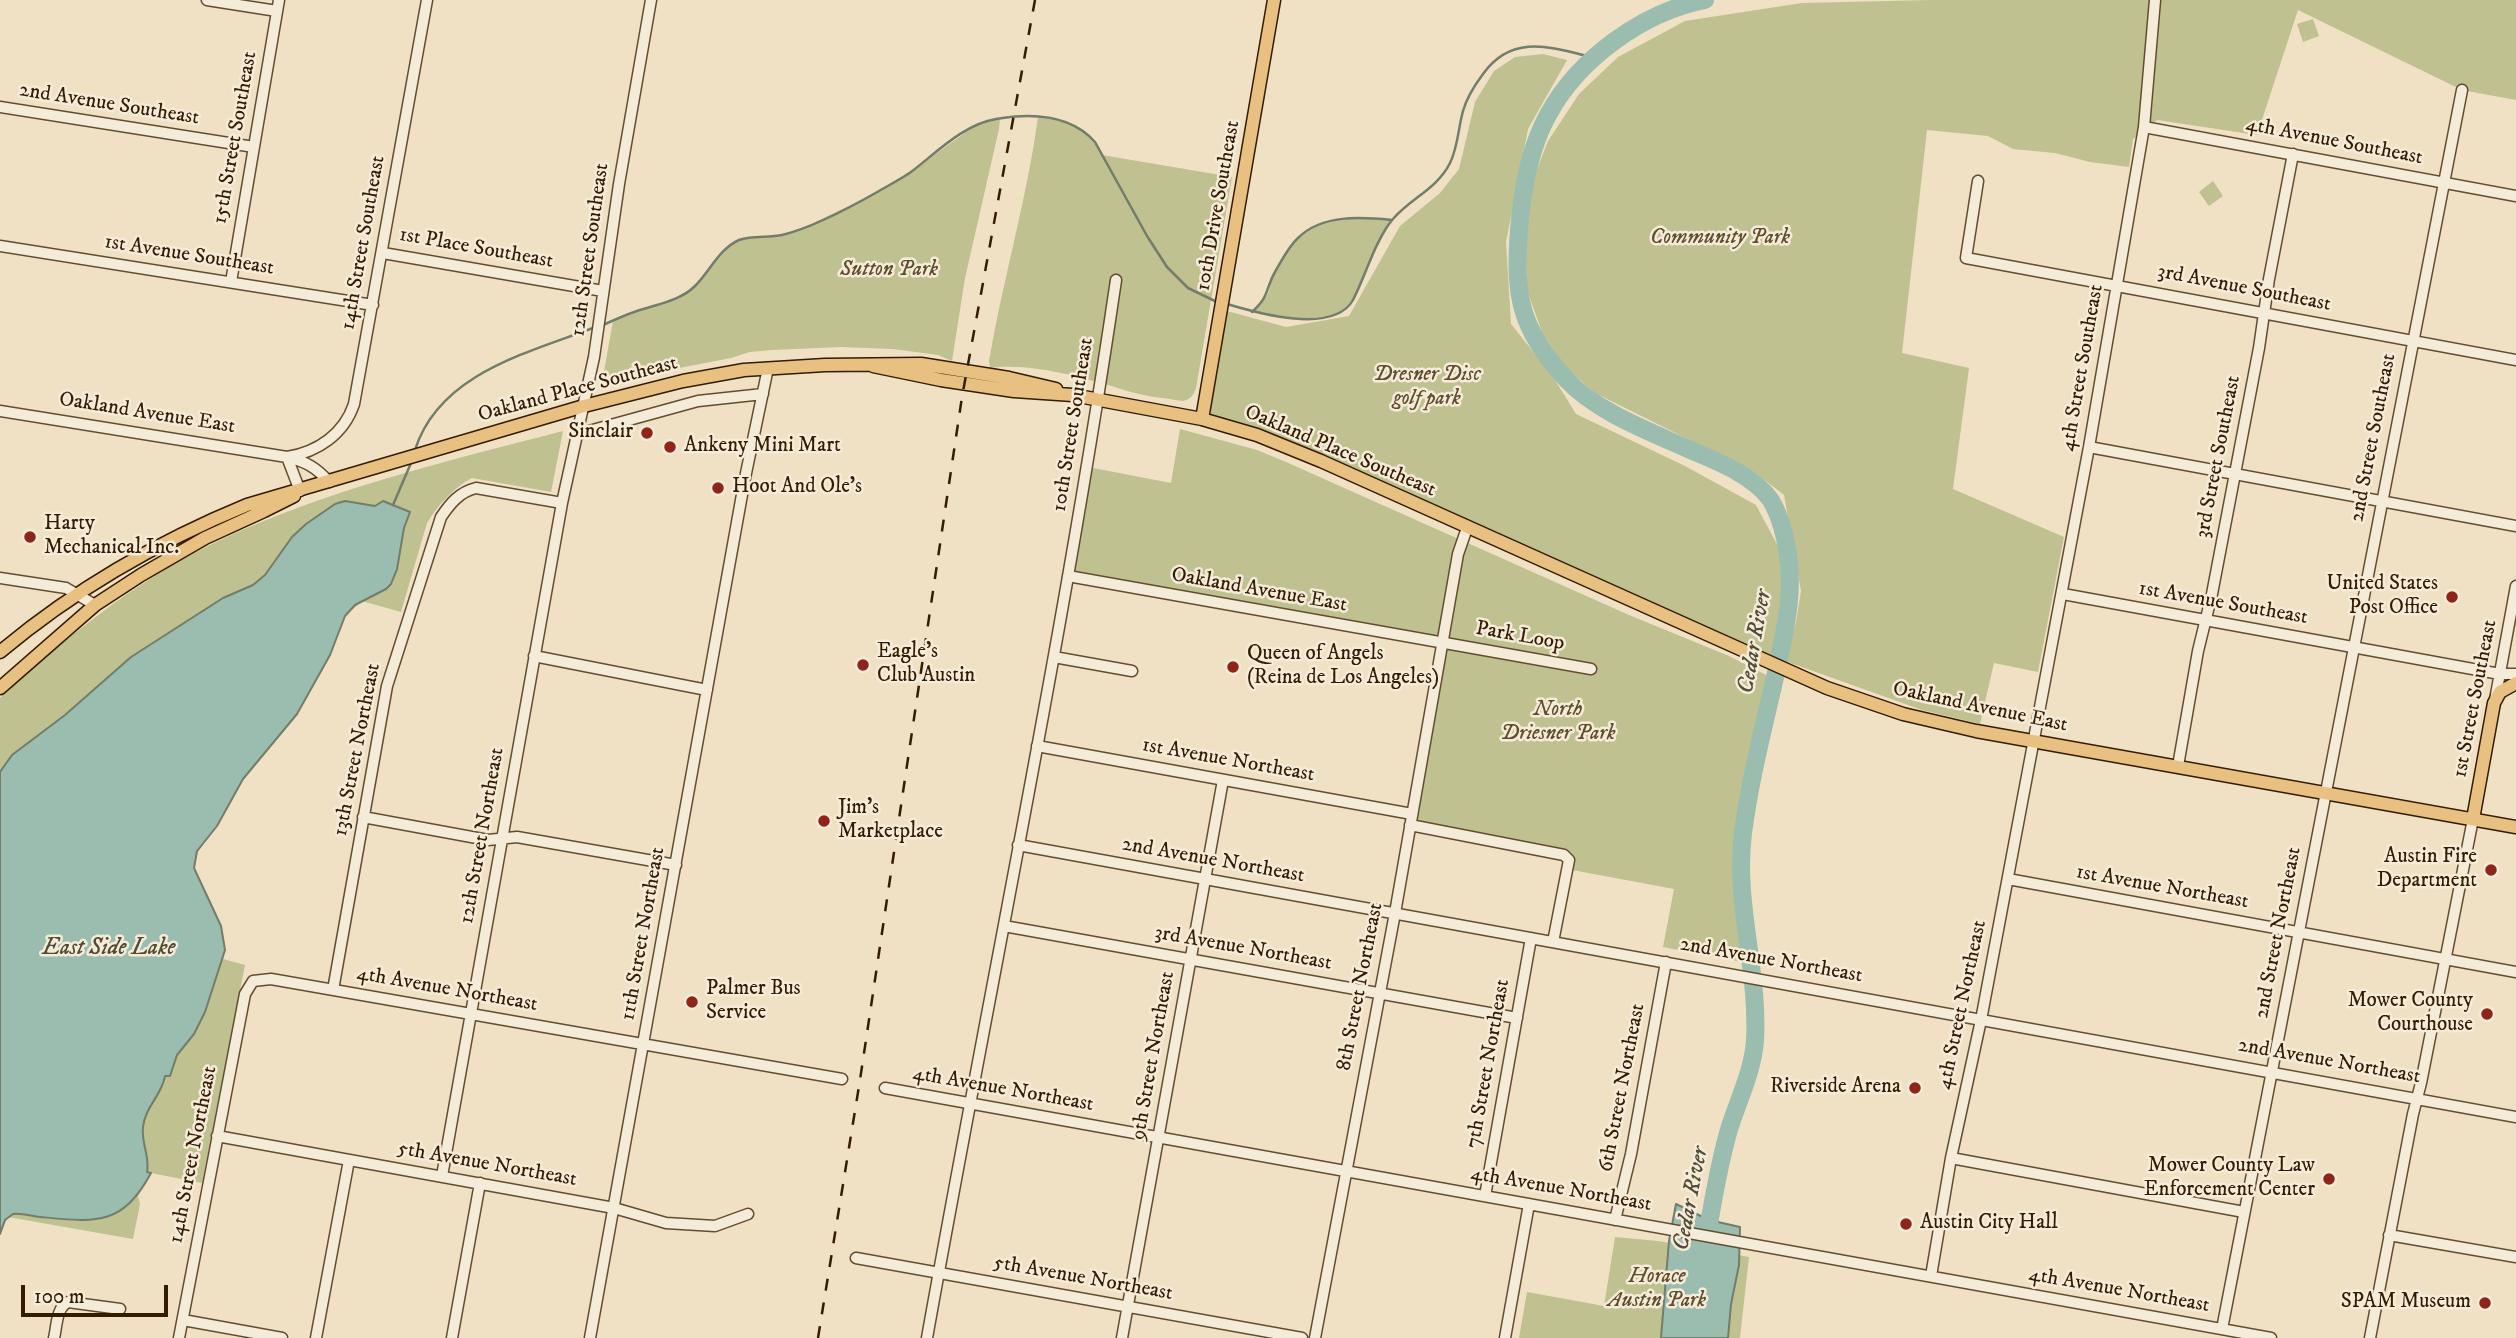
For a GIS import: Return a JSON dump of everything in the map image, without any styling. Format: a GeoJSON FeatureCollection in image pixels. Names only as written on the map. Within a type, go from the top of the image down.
{"type":"FeatureCollection","features":[{"type":"Feature","properties":{"kind":"main road","name":"10th Drive Southeast"},"geometry":{"type":"LineString","coordinates":[[1202,419],[1274,0]]}},
{"type":"Feature","properties":{"kind":"main road","name":"Oakland Place Southeast"},"geometry":{"type":"LineString","coordinates":[[300,491],[584,406],[683,381],[768,368],[921,364],[1009,378],[1073,395],[1202,419],[1240,429],[1276,442],[1467,528]]}},
{"type":"Feature","properties":{"kind":"main road"},"geometry":{"type":"LineString","coordinates":[[0,652],[76,594],[138,556],[200,524],[247,505],[300,491]]}},
{"type":"Feature","properties":{"kind":"main road"},"geometry":{"type":"LineString","coordinates":[[0,688],[95,606],[176,554],[282,503],[300,491]]}},
{"type":"Feature","properties":{"kind":"main road","name":"Oakland Avenue East"},"geometry":{"type":"LineString","coordinates":[[1467,528],[1805,679],[1903,714],[2035,741],[2516,827]]}},
{"type":"Feature","properties":{"kind":"main road"},"geometry":{"type":"LineString","coordinates":[[2494,703],[2500,692],[2516,683]]}},
{"type":"Feature","properties":{"kind":"main road","name":"1st Street Southeast"},"geometry":{"type":"LineString","coordinates":[[2473,819],[2494,703]]}},
{"type":"Feature","properties":{"kind":"street"},"geometry":{"type":"LineString","coordinates":[[207,0],[278,5]]}},
{"type":"Feature","properties":{"kind":"street","name":"14th Street Southeast"},"geometry":{"type":"LineString","coordinates":[[287,457],[303,454],[324,443],[337,433],[350,416],[357,393],[383,253],[427,0]]}},
{"type":"Feature","properties":{"kind":"street","name":"12th Street Southeast"},"geometry":{"type":"LineString","coordinates":[[562,503],[594,357],[619,184],[651,0]]}},
{"type":"Feature","properties":{"kind":"street","name":"4th Street Southeast"},"geometry":{"type":"LineString","coordinates":[[2035,741],[2144,127],[2155,0]]}},
{"type":"Feature","properties":{"kind":"street","name":"15th Street Southeast"},"geometry":{"type":"LineString","coordinates":[[231,282],[278,5]]}},
{"type":"Feature","properties":{"kind":"street","name":"2nd Street Southeast"},"geometry":{"type":"LineString","coordinates":[[2327,793],[2462,90]]}},
{"type":"Feature","properties":{"kind":"street","name":"2nd Avenue Southeast"},"geometry":{"type":"LineString","coordinates":[[0,107],[254,148]]}},
{"type":"Feature","properties":{"kind":"street","name":"4th Avenue Southeast"},"geometry":{"type":"LineString","coordinates":[[2144,127],[2516,196]]}},
{"type":"Feature","properties":{"kind":"street","name":"3rd Street Southeast"},"geometry":{"type":"LineString","coordinates":[[2178,766],[2293,154]]}},
{"type":"Feature","properties":{"kind":"street","name":"3rd Avenue Southeast"},"geometry":{"type":"LineString","coordinates":[[1978,181],[1966,258],[2516,360]]}},
{"type":"Feature","properties":{"kind":"street","name":"1st Avenue Southeast"},"geometry":{"type":"LineString","coordinates":[[0,246],[373,305]]}},
{"type":"Feature","properties":{"kind":"street","name":"1st Place Southeast"},"geometry":{"type":"LineString","coordinates":[[383,253],[603,291]]}},
{"type":"Feature","properties":{"kind":"street","name":"10th Street Southeast"},"geometry":{"type":"LineString","coordinates":[[927,1338],[1054,657],[1099,400],[1116,280]]}},
{"type":"Feature","properties":{"kind":"street","name":"11th Street Northeast"},"geometry":{"type":"LineString","coordinates":[[590,1338],[734,537],[768,368]]}},
{"type":"Feature","properties":{"kind":"street"},"geometry":{"type":"LineString","coordinates":[[578,434],[698,401],[763,394]]}},
{"type":"Feature","properties":{"kind":"street","name":"Oakland Avenue East"},"geometry":{"type":"LineString","coordinates":[[0,411],[287,457],[317,469],[329,482]]}},
{"type":"Feature","properties":{"kind":"street"},"geometry":{"type":"LineString","coordinates":[[2089,447],[2516,526]]}},
{"type":"Feature","properties":{"kind":"street"},"geometry":{"type":"LineString","coordinates":[[287,457],[300,491]]}},
{"type":"Feature","properties":{"kind":"street","name":"13th Street Northeast"},"geometry":{"type":"LineString","coordinates":[[333,990],[387,686],[441,517],[457,497],[466,490],[476,488],[562,503]]}},
{"type":"Feature","properties":{"kind":"street","name":"12th Street Northeast"},"geometry":{"type":"LineString","coordinates":[[442,1176],[562,503]]}},
{"type":"Feature","properties":{"kind":"street","name":"8th Street Northeast"},"geometry":{"type":"LineString","coordinates":[[1315,1338],[1395,913],[1458,554],[1467,528]]}},
{"type":"Feature","properties":{"kind":"street","name":"Oakland Avenue East"},"geometry":{"type":"LineString","coordinates":[[1068,576],[1443,643]]}},
{"type":"Feature","properties":{"kind":"street"},"geometry":{"type":"LineString","coordinates":[[0,578],[66,588],[95,606]]}},
{"type":"Feature","properties":{"kind":"street","name":"1st Street Southeast"},"geometry":{"type":"LineString","coordinates":[[2494,703],[2516,586]]}},
{"type":"Feature","properties":{"kind":"street","name":"1st Avenue Southeast"},"geometry":{"type":"LineString","coordinates":[[2063,594],[2500,674],[2516,674]]}},
{"type":"Feature","properties":{"kind":"street","name":"Park Loop"},"geometry":{"type":"LineString","coordinates":[[1443,643],[1591,669]]}},
{"type":"Feature","properties":{"kind":"street"},"geometry":{"type":"LineString","coordinates":[[534,656],[707,690]]}},
{"type":"Feature","properties":{"kind":"street"},"geometry":{"type":"LineString","coordinates":[[1054,657],[1132,671]]}},
{"type":"Feature","properties":{"kind":"street","name":"4th Street Northeast"},"geometry":{"type":"LineString","coordinates":[[1931,1276],[1951,1158],[1981,1020],[2035,741]]}},
{"type":"Feature","properties":{"kind":"street","name":"1st Avenue Northeast"},"geometry":{"type":"LineString","coordinates":[[1037,746],[1223,780],[1557,852],[1569,860],[1553,942]]}},
{"type":"Feature","properties":{"kind":"street","name":"9th Street Northeast"},"geometry":{"type":"LineString","coordinates":[[1122,1338],[1223,780]]}},
{"type":"Feature","properties":{"kind":"street","name":"2nd Street Northeast"},"geometry":{"type":"LineString","coordinates":[[2222,1329],[2327,793]]}},
{"type":"Feature","properties":{"kind":"street"},"geometry":{"type":"LineString","coordinates":[[363,817],[488,840],[517,837],[676,865]]}},
{"type":"Feature","properties":{"kind":"street"},"geometry":{"type":"LineString","coordinates":[[2370,1338],[2473,819]]}},
{"type":"Feature","properties":{"kind":"street","name":"2nd Avenue Northeast"},"geometry":{"type":"LineString","coordinates":[[1018,845],[2516,1117]]}},
{"type":"Feature","properties":{"kind":"street","name":"1st Avenue Northeast"},"geometry":{"type":"LineString","coordinates":[[2008,879],[2516,972]]}},
{"type":"Feature","properties":{"kind":"street","name":"3rd Avenue Northeast"},"geometry":{"type":"LineString","coordinates":[[1004,926],[1517,1018]]}},
{"type":"Feature","properties":{"kind":"street","name":"7th Street Northeast"},"geometry":{"type":"LineString","coordinates":[[1485,1196],[1531,938]]}},
{"type":"Feature","properties":{"kind":"street","name":"6th Street Northeast"},"geometry":{"type":"LineString","coordinates":[[1615,1220],[1631,1154],[1666,962]]}},
{"type":"Feature","properties":{"kind":"street","name":"4th Avenue Northeast"},"geometry":{"type":"LineString","coordinates":[[253,981],[262,978],[842,1079]]}},
{"type":"Feature","properties":{"kind":"street","name":"14th Street Northeast"},"geometry":{"type":"LineString","coordinates":[[179,1338],[245,994],[253,981]]}},
{"type":"Feature","properties":{"kind":"street","name":"4th Avenue Northeast"},"geometry":{"type":"LineString","coordinates":[[885,1088],[2271,1338]]}},
{"type":"Feature","properties":{"kind":"street","name":"5th Avenue Northeast"},"geometry":{"type":"LineString","coordinates":[[217,1136],[614,1208],[666,1223],[715,1226],[748,1214]]}},
{"type":"Feature","properties":{"kind":"street"},"geometry":{"type":"LineString","coordinates":[[1951,1158],[2244,1212]]}},
{"type":"Feature","properties":{"kind":"street"},"geometry":{"type":"LineString","coordinates":[[316,1338],[349,1160]]}},
{"type":"Feature","properties":{"kind":"street"},"geometry":{"type":"LineString","coordinates":[[452,1338],[480,1183]]}},
{"type":"Feature","properties":{"kind":"street"},"geometry":{"type":"LineString","coordinates":[[1505,1338],[1529,1204]]}},
{"type":"Feature","properties":{"kind":"street"},"geometry":{"type":"LineString","coordinates":[[2389,1235],[2516,1257]]}},
{"type":"Feature","properties":{"kind":"street","name":"5th Avenue Northeast"},"geometry":{"type":"LineString","coordinates":[[856,1258],[1302,1338]]}},
{"type":"Feature","properties":{"kind":"street"},"geometry":{"type":"LineString","coordinates":[[54,1338],[63,1304],[75,1301],[120,1309]]}},
{"type":"Feature","properties":{"kind":"street"},"geometry":{"type":"LineString","coordinates":[[183,1320],[282,1338]]}},
{"type":"Feature","properties":{"kind":"green space","name":"Community Park"},"geometry":{"type":"Polygon","coordinates":[[[1931,0],[2516,0],[2516,100],[2462,90],[2298,10],[2257,135],[2157,120],[2133,139],[2129,167],[2090,162],[2055,153],[2013,149],[1988,136],[1927,130],[1902,353],[1969,368],[1953,489],[2064,537],[2038,672],[1994,663],[1980,724],[1922,710],[1785,661],[1801,591],[1784,495],[1754,472],[1595,393],[1563,365],[1542,332],[1527,290],[1525,234],[1534,177],[1548,141],[1579,94],[1618,57],[1685,21],[1802,3],[1931,0]]]}},
{"type":"Feature","properties":{"kind":"green space"},"geometry":{"type":"Polygon","coordinates":[[[2313,19],[2319,36],[2303,42],[2297,24],[2313,19]]]}},
{"type":"Feature","properties":{"kind":"green space","name":"Dresner Disc golf park"},"geometry":{"type":"Polygon","coordinates":[[[1543,54],[1567,60],[1528,129],[1506,242],[1511,324],[1552,375],[1576,414],[1685,466],[1756,505],[1779,548],[1784,597],[1774,657],[1468,523],[1286,439],[1210,414],[1227,311],[1286,327],[1349,316],[1400,226],[1440,193],[1459,169],[1475,102],[1494,71],[1515,57],[1543,54]]]}},
{"type":"Feature","properties":{"kind":"green space"},"geometry":{"type":"Polygon","coordinates":[[[1038,117],[1069,122],[1076,126],[1090,137],[1102,155],[1232,177],[1196,388],[1188,399],[1183,401],[1145,395],[1040,369],[990,368],[989,361],[1028,178],[1038,117]]]}},
{"type":"Feature","properties":{"kind":"green space","name":"Sutton Park"},"geometry":{"type":"Polygon","coordinates":[[[1000,119],[999,129],[965,278],[952,361],[938,355],[893,349],[841,347],[772,350],[750,352],[669,370],[601,388],[613,321],[679,297],[695,286],[728,247],[740,240],[781,235],[807,226],[876,193],[908,174],[973,127],[1000,119]]]}},
{"type":"Feature","properties":{"kind":"green space"},"geometry":{"type":"Polygon","coordinates":[[[2213,181],[2223,196],[2209,206],[2199,192],[2213,181]]]}},
{"type":"Feature","properties":{"kind":"green space"},"geometry":{"type":"Polygon","coordinates":[[[1350,217],[1392,220],[1366,268],[1354,298],[1342,311],[1305,319],[1252,312],[1268,294],[1274,273],[1297,238],[1322,223],[1350,217]]]}},
{"type":"Feature","properties":{"kind":"green space","name":"North Driesner Park"},"geometry":{"type":"Polygon","coordinates":[[[1180,429],[1257,450],[1286,462],[1629,615],[1729,656],[1774,679],[1746,804],[1740,855],[1741,890],[1752,964],[1663,947],[1674,889],[1567,869],[1569,860],[1410,825],[1443,643],[1068,576],[1088,467],[1171,483],[1180,429]]]}},
{"type":"Feature","properties":{"kind":"green space","name":"East Side Lake"},"geometry":{"type":"Polygon","coordinates":[[[563,431],[551,492],[472,478],[441,503],[427,523],[401,612],[362,601],[345,616],[330,655],[297,714],[243,779],[217,826],[195,856],[194,868],[223,934],[223,959],[245,965],[202,1183],[151,1173],[138,1196],[140,1204],[133,1239],[8,1217],[0,1234],[0,698],[50,654],[128,593],[214,543],[255,524],[341,493],[563,431]]]}},
{"type":"Feature","properties":{"kind":"green space","name":"Horace Austin Park"},"geometry":{"type":"Polygon","coordinates":[[[1615,1237],[1658,1241],[1749,1257],[1740,1338],[1519,1338],[1527,1292],[1604,1306],[1615,1237]]]}},
{"type":"Feature","properties":{"kind":"water","name":"East Side Lake"},"geometry":{"type":"Polygon","coordinates":[[[345,501],[375,506],[383,501],[410,512],[404,528],[397,569],[386,589],[355,605],[345,616],[330,655],[297,714],[243,779],[217,826],[197,851],[194,868],[221,926],[225,950],[205,1012],[194,1034],[177,1055],[170,1076],[165,1076],[144,1120],[147,1172],[151,1173],[140,1191],[118,1212],[92,1220],[13,1214],[5,1220],[0,1234],[0,772],[12,755],[65,715],[131,657],[223,598],[253,585],[265,575],[292,537],[306,524],[335,504],[345,501]]]}},
{"type":"Feature","properties":{"kind":"water"},"geometry":{"type":"Polygon","coordinates":[[[1676,1204],[1709,1220],[1740,1227],[1739,1265],[1728,1338],[1661,1338],[1669,1241],[1676,1204]]]}},
{"type":"Feature","properties":{"kind":"waterway","name":"Cedar River"},"geometry":{"type":"LineString","coordinates":[[1705,0],[1659,15],[1614,41],[1576,75],[1561,94],[1541,128],[1527,171],[1519,230],[1518,274],[1523,310],[1530,327],[1539,344],[1566,379],[1593,402],[1610,412],[1746,477],[1763,491],[1773,504],[1787,548],[1790,580],[1788,611],[1749,793],[1741,859],[1744,911],[1754,988],[1754,1052],[1724,1147],[1706,1242]]}},
{"type":"Feature","properties":{"kind":"waterway"},"geometry":{"type":"LineString","coordinates":[[1227,304],[1294,318],[1329,317],[1343,311],[1353,300],[1387,227],[1445,172],[1455,151],[1461,118],[1471,92],[1495,61],[1507,52],[1534,46],[1595,58]]}},
{"type":"Feature","properties":{"kind":"waterway"},"geometry":{"type":"LineString","coordinates":[[603,325],[668,302],[689,291],[720,255],[739,240],[782,235],[818,222],[903,177],[951,140],[973,127],[996,119],[1023,116],[1062,121],[1074,126],[1095,142],[1167,267],[1188,288],[1217,302]]}},
{"type":"Feature","properties":{"kind":"waterway"},"geometry":{"type":"LineString","coordinates":[[1252,312],[1265,296],[1289,249],[1308,230],[1342,219],[1392,220]]}},
{"type":"Feature","properties":{"kind":"waterway"},"geometry":{"type":"LineString","coordinates":[[415,450],[427,424],[444,402],[464,385],[514,358],[593,328]]}},
{"type":"Feature","properties":{"kind":"waterway"},"geometry":{"type":"LineString","coordinates":[[393,505],[411,463]]}},
{"type":"Feature","properties":{"kind":"railway"},"geometry":{"type":"LineString","coordinates":[[818,1338],[860,1080],[962,397],[1035,0]]}},
{"type":"Feature","properties":{"kind":"place","name":"Sinclair"},"geometry":{"type":"Point","coordinates":[647,433]}},
{"type":"Feature","properties":{"kind":"place","name":"Ankeny Mini Mart"},"geometry":{"type":"Point","coordinates":[670,447]}},
{"type":"Feature","properties":{"kind":"place","name":"Hoot And Ole's"},"geometry":{"type":"Point","coordinates":[718,488]}},
{"type":"Feature","properties":{"kind":"place","name":"Harty Mechanical Inc."},"geometry":{"type":"Point","coordinates":[30,537]}},
{"type":"Feature","properties":{"kind":"place","name":"United States Post Office"},"geometry":{"type":"Point","coordinates":[2452,597]}},
{"type":"Feature","properties":{"kind":"place","name":"Eagle's Club Austin"},"geometry":{"type":"Point","coordinates":[863,665]}},
{"type":"Feature","properties":{"kind":"place","name":"Queen of Angels (Reina de Los Angeles)"},"geometry":{"type":"Point","coordinates":[1233,667]}},
{"type":"Feature","properties":{"kind":"place","name":"Jim's Marketplace"},"geometry":{"type":"Point","coordinates":[824,821]}},
{"type":"Feature","properties":{"kind":"place","name":"Austin Fire Department"},"geometry":{"type":"Point","coordinates":[2491,870]}},
{"type":"Feature","properties":{"kind":"place","name":"Palmer Bus Service"},"geometry":{"type":"Point","coordinates":[692,1002]}},
{"type":"Feature","properties":{"kind":"place","name":"Mower County Courthouse"},"geometry":{"type":"Point","coordinates":[2487,1014]}},
{"type":"Feature","properties":{"kind":"place","name":"Riverside Arena"},"geometry":{"type":"Point","coordinates":[1915,1088]}},
{"type":"Feature","properties":{"kind":"place","name":"Mower County Law Enforcement Center"},"geometry":{"type":"Point","coordinates":[2329,1179]}},
{"type":"Feature","properties":{"kind":"place","name":"Austin City Hall"},"geometry":{"type":"Point","coordinates":[1906,1224]}},
{"type":"Feature","properties":{"kind":"place","name":"SPAM Museum"},"geometry":{"type":"Point","coordinates":[2485,1303]}}]}
